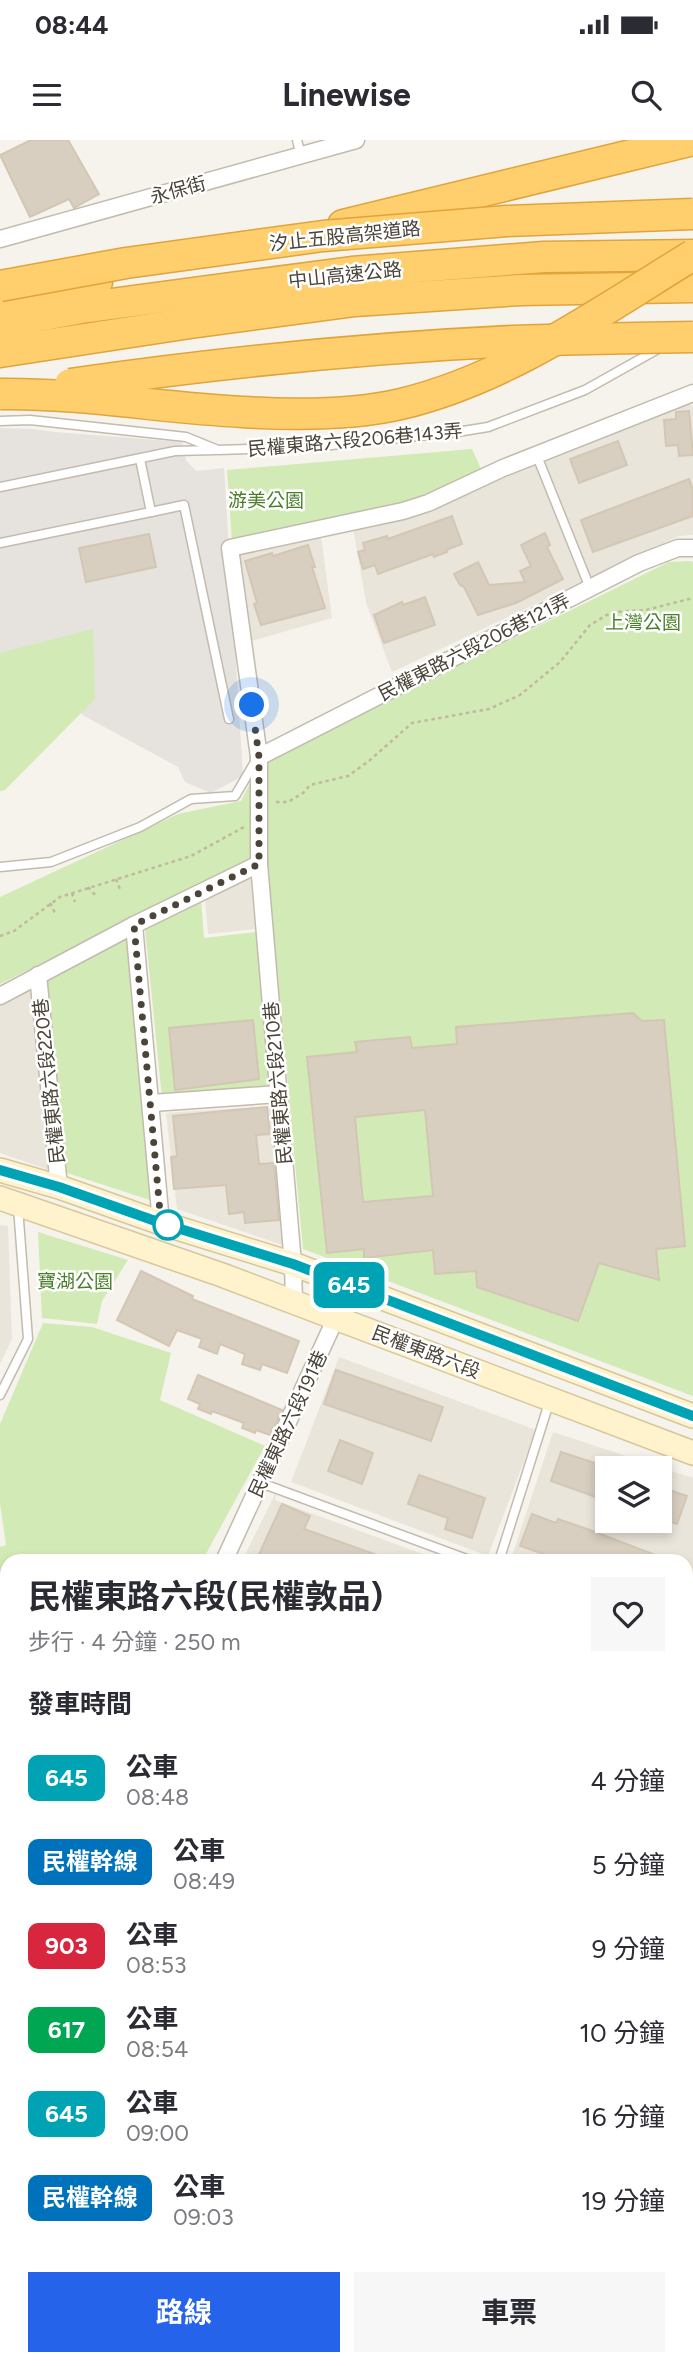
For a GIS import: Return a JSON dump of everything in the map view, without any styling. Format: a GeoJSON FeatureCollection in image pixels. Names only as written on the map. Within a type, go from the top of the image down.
{"type":"FeatureCollection","features":[{"type":"Feature","properties":{"kind":"highway"},"geometry":{"type":"LineString","coordinates":[[0,304],[480,194],[693,141]]}},
{"type":"Feature","properties":{"kind":"highway","name":"汐止五股高架道路"},"geometry":{"type":"LineString","coordinates":[[0,286],[126,263],[323,236],[507,221],[693,214]]}},
{"type":"Feature","properties":{"kind":"highway"},"geometry":{"type":"LineString","coordinates":[[0,394],[97,398],[244,413],[327,414],[400,404],[476,380],[538,349],[693,255]]}},
{"type":"Feature","properties":{"kind":"highway","name":"中山高速公路"},"geometry":{"type":"LineString","coordinates":[[0,323],[81,308],[352,272],[544,257],[693,255]]}},
{"type":"Feature","properties":{"kind":"highway","name":"中山高速公路"},"geometry":{"type":"LineString","coordinates":[[0,352],[355,301],[520,290],[693,287]]}},
{"type":"Feature","properties":{"kind":"highway"},"geometry":{"type":"LineString","coordinates":[[0,394],[169,370],[355,351],[513,341],[693,336]]}},
{"type":"Feature","properties":{"kind":"main road","name":"民權東路六段"},"geometry":{"type":"LineString","coordinates":[[0,1170],[293,1264],[693,1416]]}},
{"type":"Feature","properties":{"kind":"main road","name":"民權東路六段"},"geometry":{"type":"LineString","coordinates":[[9,1201],[294,1302],[693,1453]]}},
{"type":"Feature","properties":{"kind":"street","name":"永保街"},"geometry":{"type":"LineString","coordinates":[[0,239],[356,140]]}},
{"type":"Feature","properties":{"kind":"street"},"geometry":{"type":"LineString","coordinates":[[537,456],[693,393]]}},
{"type":"Feature","properties":{"kind":"street","name":"民權東路六段210巷"},"geometry":{"type":"LineString","coordinates":[[294,1302],[259,864],[259,757],[230,548],[404,511],[537,456]]}},
{"type":"Feature","properties":{"kind":"street","name":"民權東路六段206巷121弄"},"geometry":{"type":"LineString","coordinates":[[259,757],[590,588],[659,555],[678,548],[693,548]]}},
{"type":"Feature","properties":{"kind":"street"},"geometry":{"type":"LineString","coordinates":[[2,990],[38,975],[259,864]]}},
{"type":"Feature","properties":{"kind":"street"},"geometry":{"type":"LineString","coordinates":[[134,925],[161,1223]]}},
{"type":"Feature","properties":{"kind":"street","name":"民權東路六段220巷"},"geometry":{"type":"LineString","coordinates":[[38,975],[59,1187]]}},
{"type":"Feature","properties":{"kind":"street"},"geometry":{"type":"LineString","coordinates":[[152,1103],[279,1094]]}},
{"type":"Feature","properties":{"kind":"street","name":"民權東路六段191巷"},"geometry":{"type":"LineString","coordinates":[[227,1554],[351,1285]]}},
{"type":"Feature","properties":{"kind":"lane"},"geometry":{"type":"LineString","coordinates":[[297,140],[301,156]]}},
{"type":"Feature","properties":{"kind":"lane","name":"民權東路六段206巷143弄"},"geometry":{"type":"LineString","coordinates":[[0,421],[30,420],[186,438],[218,450],[312,447],[457,432],[488,426],[585,390],[648,353],[693,336]]}},
{"type":"Feature","properties":{"kind":"lane"},"geometry":{"type":"LineString","coordinates":[[0,487],[175,452],[218,450]]}},
{"type":"Feature","properties":{"kind":"lane"},"geometry":{"type":"LineString","coordinates":[[537,456],[590,588]]}},
{"type":"Feature","properties":{"kind":"lane"},"geometry":{"type":"LineString","coordinates":[[140,459],[151,512]]}},
{"type":"Feature","properties":{"kind":"lane"},"geometry":{"type":"LineString","coordinates":[[0,543],[184,505],[229,719]]}},
{"type":"Feature","properties":{"kind":"lane"},"geometry":{"type":"LineString","coordinates":[[0,867],[51,862],[140,827],[191,799],[235,796],[259,757]]}},
{"type":"Feature","properties":{"kind":"lane"},"geometry":{"type":"LineString","coordinates":[[0,1395],[28,1339],[9,1201]]}},
{"type":"Feature","properties":{"kind":"lane"},"geometry":{"type":"LineString","coordinates":[[501,1554],[550,1399]]}},
{"type":"Feature","properties":{"kind":"lane"},"geometry":{"type":"LineString","coordinates":[[261,1483],[453,1554]]}},
{"type":"Feature","properties":{"kind":"path"},"geometry":{"type":"LineString","coordinates":[[0,936],[20,927],[50,903],[72,892],[191,856],[259,810],[288,802],[310,785],[348,776],[412,723],[489,709],[520,695],[559,662],[590,625],[611,612],[646,610],[693,598]]}},
{"type":"Feature","properties":{"kind":"path"},"geometry":{"type":"LineString","coordinates":[[116,879],[121,892]]}},
{"type":"Feature","properties":{"kind":"path"},"geometry":{"type":"LineString","coordinates":[[88,887],[96,896]]}},
{"type":"Feature","properties":{"kind":"path"},"geometry":{"type":"LineString","coordinates":[[72,892],[75,902]]}},
{"type":"Feature","properties":{"kind":"path"},"geometry":{"type":"LineString","coordinates":[[50,903],[55,913]]}},
{"type":"Feature","properties":{"kind":"shaded area"},"geometry":{"type":"Polygon","coordinates":[[[683,403],[693,406],[693,535],[679,536],[392,672],[366,603],[353,528],[428,513],[508,473],[683,403]]]}},
{"type":"Feature","properties":{"kind":"shaded area"},"geometry":{"type":"Polygon","coordinates":[[[0,428],[182,442],[186,460],[196,471],[224,468],[243,776],[211,793],[185,782],[178,767],[84,716],[44,675],[0,683],[0,428]]]}},
{"type":"Feature","properties":{"kind":"shaded area"},"geometry":{"type":"Polygon","coordinates":[[[321,536],[332,618],[248,642],[237,554],[321,536]]]}},
{"type":"Feature","properties":{"kind":"shaded area"},"geometry":{"type":"Polygon","coordinates":[[[250,873],[255,929],[208,934],[205,897],[250,873]]]}},
{"type":"Feature","properties":{"kind":"shaded area"},"geometry":{"type":"Polygon","coordinates":[[[32,984],[52,1171],[0,1153],[0,1000],[32,984]]]}},
{"type":"Feature","properties":{"kind":"shaded area"},"geometry":{"type":"Polygon","coordinates":[[[270,1106],[282,1245],[177,1209],[166,1113],[270,1106]]]}},
{"type":"Feature","properties":{"kind":"shaded area"},"geometry":{"type":"Polygon","coordinates":[[[0,1225],[8,1226],[12,1339],[0,1364],[0,1225]]]}},
{"type":"Feature","properties":{"kind":"shaded area"},"geometry":{"type":"Polygon","coordinates":[[[339,1357],[536,1430],[489,1554],[291,1482],[339,1357]]]}},
{"type":"Feature","properties":{"kind":"shaded area"},"geometry":{"type":"Polygon","coordinates":[[[553,1432],[626,1456],[595,1456],[595,1533],[672,1533],[672,1471],[693,1478],[693,1554],[513,1554],[553,1432]]]}},
{"type":"Feature","properties":{"kind":"shaded area"},"geometry":{"type":"Polygon","coordinates":[[[277,1490],[275,1500],[423,1554],[245,1554],[277,1490]]]}},
{"type":"Feature","properties":{"kind":"green space","name":"游美公園"},"geometry":{"type":"Polygon","coordinates":[[[472,449],[482,471],[418,501],[232,542],[227,470],[472,449]]]}},
{"type":"Feature","properties":{"kind":"green space","name":"上灣公園"},"geometry":{"type":"Polygon","coordinates":[[[669,562],[693,562],[693,1396],[303,1249],[266,852],[0,984],[0,897],[178,814],[241,801],[261,762],[669,562]]]}},
{"type":"Feature","properties":{"kind":"green space"},"geometry":{"type":"Polygon","coordinates":[[[93,629],[95,699],[5,790],[0,791],[0,653],[93,629]]]}},
{"type":"Feature","properties":{"kind":"green space"},"geometry":{"type":"Polygon","coordinates":[[[201,899],[204,938],[256,932],[270,1089],[162,1098],[145,928],[201,899]]]}},
{"type":"Feature","properties":{"kind":"green space"},"geometry":{"type":"Polygon","coordinates":[[[134,934],[159,1203],[67,1173],[45,978],[134,934]]]}},
{"type":"Feature","properties":{"kind":"green space","name":"寶湖公園"},"geometry":{"type":"Polygon","coordinates":[[[38,1232],[128,1260],[102,1301],[97,1324],[42,1318],[38,1232]]]}},
{"type":"Feature","properties":{"kind":"green space"},"geometry":{"type":"Polygon","coordinates":[[[43,1323],[92,1327],[171,1353],[160,1400],[265,1446],[206,1554],[0,1554],[0,1547],[6,1545],[0,1503],[0,1424],[43,1323]]]}},
{"type":"Feature","properties":{"kind":"building"},"geometry":{"type":"Polygon","coordinates":[[[31,140],[68,140],[99,194],[74,208],[69,199],[30,217],[0,155],[31,140]]]}},
{"type":"Feature","properties":{"kind":"building"},"geometry":{"type":"Polygon","coordinates":[[[689,411],[693,455],[679,456],[678,445],[666,446],[664,420],[676,419],[676,412],[689,411]]]}},
{"type":"Feature","properties":{"kind":"building"},"geometry":{"type":"Polygon","coordinates":[[[618,441],[627,465],[579,483],[570,459],[618,441]]]}},
{"type":"Feature","properties":{"kind":"building"},"geometry":{"type":"Polygon","coordinates":[[[689,479],[693,490],[693,516],[593,552],[581,520],[689,479]]]}},
{"type":"Feature","properties":{"kind":"building"},"geometry":{"type":"Polygon","coordinates":[[[452,516],[462,544],[434,557],[433,554],[378,574],[375,565],[363,569],[358,552],[365,550],[363,543],[387,536],[388,539],[452,516]]]}},
{"type":"Feature","properties":{"kind":"building"},"geometry":{"type":"Polygon","coordinates":[[[545,533],[550,545],[547,547],[563,579],[516,603],[478,615],[454,574],[478,562],[489,585],[525,582],[520,571],[531,566],[521,545],[545,533]]]}},
{"type":"Feature","properties":{"kind":"building"},"geometry":{"type":"Polygon","coordinates":[[[149,534],[156,567],[86,582],[79,548],[149,534]]]}},
{"type":"Feature","properties":{"kind":"building"},"geometry":{"type":"Polygon","coordinates":[[[308,545],[325,608],[261,625],[245,561],[308,545]]]}},
{"type":"Feature","properties":{"kind":"building"},"geometry":{"type":"Polygon","coordinates":[[[425,597],[435,625],[384,643],[374,615],[402,602],[403,605],[425,597]]]}},
{"type":"Feature","properties":{"kind":"building"},"geometry":{"type":"Polygon","coordinates":[[[633,1013],[642,1021],[664,1020],[685,1246],[656,1249],[659,1280],[599,1263],[578,1321],[477,1287],[476,1271],[435,1274],[433,1250],[364,1258],[364,1249],[327,1253],[307,1057],[357,1052],[355,1042],[410,1037],[412,1048],[457,1044],[456,1027],[633,1013]],[[425,1110],[355,1117],[363,1202],[433,1196],[425,1110]]]}},
{"type":"Feature","properties":{"kind":"building"},"geometry":{"type":"Polygon","coordinates":[[[253,1020],[259,1079],[175,1090],[169,1028],[253,1020]]]}},
{"type":"Feature","properties":{"kind":"building"},"geometry":{"type":"Polygon","coordinates":[[[267,1107],[270,1134],[256,1135],[259,1164],[274,1163],[279,1220],[245,1223],[244,1212],[229,1214],[226,1185],[174,1189],[171,1157],[177,1156],[173,1116],[267,1107]]]}},
{"type":"Feature","properties":{"kind":"building"},"geometry":{"type":"Polygon","coordinates":[[[141,1271],[193,1296],[192,1299],[299,1341],[287,1373],[262,1364],[260,1370],[242,1364],[245,1354],[220,1344],[217,1354],[199,1347],[202,1339],[177,1330],[169,1346],[117,1320],[141,1271]]]}},
{"type":"Feature","properties":{"kind":"building"},"geometry":{"type":"Polygon","coordinates":[[[336,1370],[443,1407],[431,1441],[324,1404],[336,1370]]]}},
{"type":"Feature","properties":{"kind":"building"},"geometry":{"type":"Polygon","coordinates":[[[198,1375],[282,1410],[270,1435],[256,1430],[255,1433],[242,1428],[244,1423],[212,1411],[211,1414],[198,1409],[200,1404],[188,1399],[198,1375]]]}},
{"type":"Feature","properties":{"kind":"building"},"geometry":{"type":"Polygon","coordinates":[[[340,1440],[373,1453],[362,1484],[328,1471],[340,1440]]]}},
{"type":"Feature","properties":{"kind":"building"},"geometry":{"type":"Polygon","coordinates":[[[561,1452],[595,1463],[595,1497],[551,1481],[561,1452]]]}},
{"type":"Feature","properties":{"kind":"building"},"geometry":{"type":"Polygon","coordinates":[[[419,1475],[485,1498],[472,1538],[445,1529],[448,1518],[408,1504],[419,1475]]]}},
{"type":"Feature","properties":{"kind":"building"},"geometry":{"type":"Polygon","coordinates":[[[672,1491],[687,1496],[677,1524],[672,1522],[672,1491]]]}},
{"type":"Feature","properties":{"kind":"building"},"geometry":{"type":"Polygon","coordinates":[[[282,1504],[310,1516],[304,1529],[374,1554],[259,1554],[282,1504]]]}},
{"type":"Feature","properties":{"kind":"building"},"geometry":{"type":"Polygon","coordinates":[[[532,1514],[556,1523],[558,1519],[653,1554],[543,1554],[520,1546],[532,1514]]]}},
{"type":"Feature","properties":{"kind":"bus line","name":"645"},"geometry":{"type":"LineString","coordinates":[[0,1170],[293,1264],[693,1416]]}},
{"type":"Feature","properties":{"kind":"route"},"geometry":{"type":"LineString","coordinates":[[168,1225],[161,1223],[134,925],[259,864],[259,757],[252,705]]}}]}
